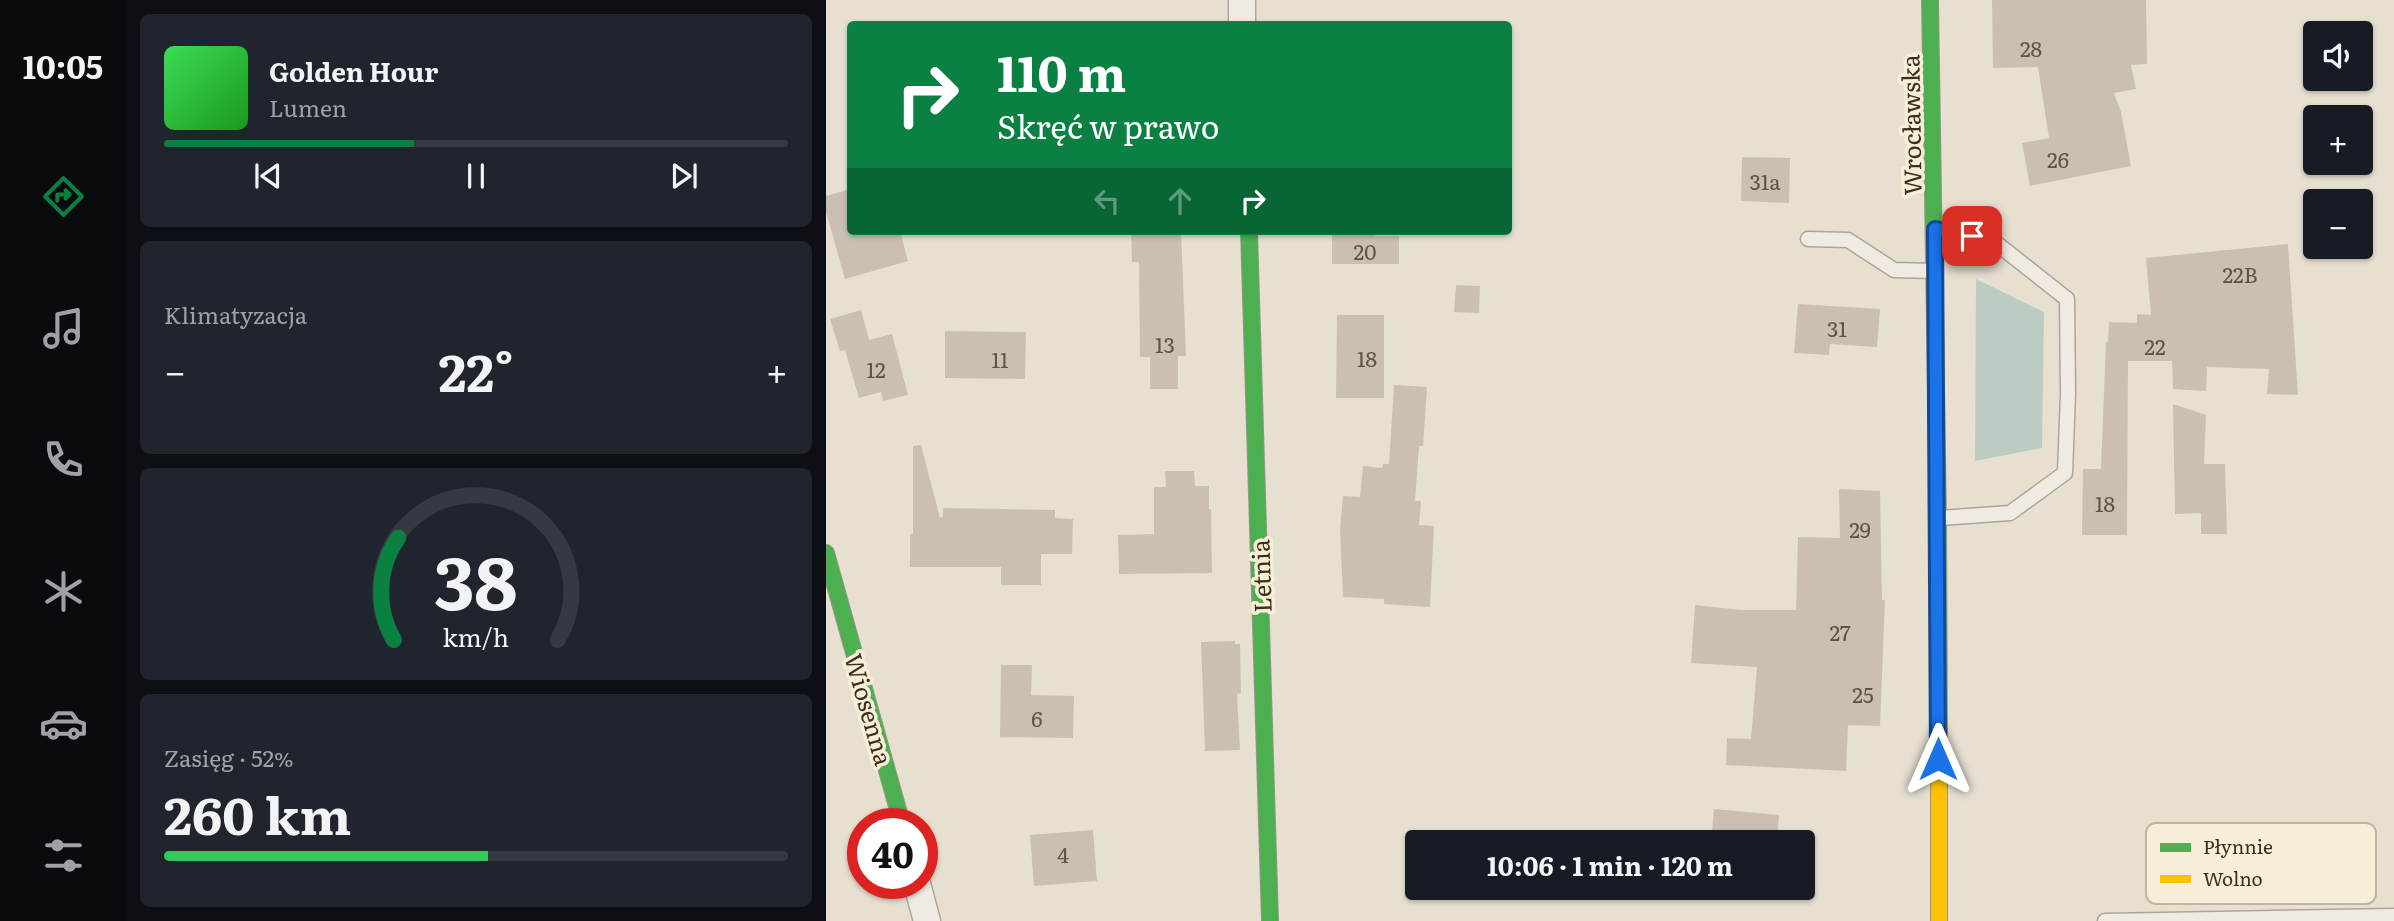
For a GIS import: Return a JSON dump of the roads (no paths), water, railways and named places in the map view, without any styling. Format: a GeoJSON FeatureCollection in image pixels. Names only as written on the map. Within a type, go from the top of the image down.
{"type":"FeatureCollection","features":[{"type":"Feature","properties":{"kind":"street"},"geometry":{"type":"LineString","coordinates":[[1242,0],[1242,21]]}},
{"type":"Feature","properties":{"kind":"street","name":"Wrocławska"},"geometry":{"type":"LineString","coordinates":[[1930,0],[1936,271],[1939,921]]}},
{"type":"Feature","properties":{"kind":"street","name":"Letnia"},"geometry":{"type":"LineString","coordinates":[[1250,235],[1270,921]]}},
{"type":"Feature","properties":{"kind":"street","name":"Wiosenna"},"geometry":{"type":"LineString","coordinates":[[826,553],[831,587],[897,808]]}},
{"type":"Feature","properties":{"kind":"street"},"geometry":{"type":"LineString","coordinates":[[921,899],[927,921]]}},
{"type":"Feature","properties":{"kind":"lane"},"geometry":{"type":"LineString","coordinates":[[1935,229],[1991,239],[2067,299],[2065,474],[2010,513],[1938,518]]}},
{"type":"Feature","properties":{"kind":"lane"},"geometry":{"type":"LineString","coordinates":[[1808,239],[1848,240],[1894,270],[1936,271]]}},
{"type":"Feature","properties":{"kind":"lane"},"geometry":{"type":"LineString","coordinates":[[2105,921],[2394,916]]}}]}
